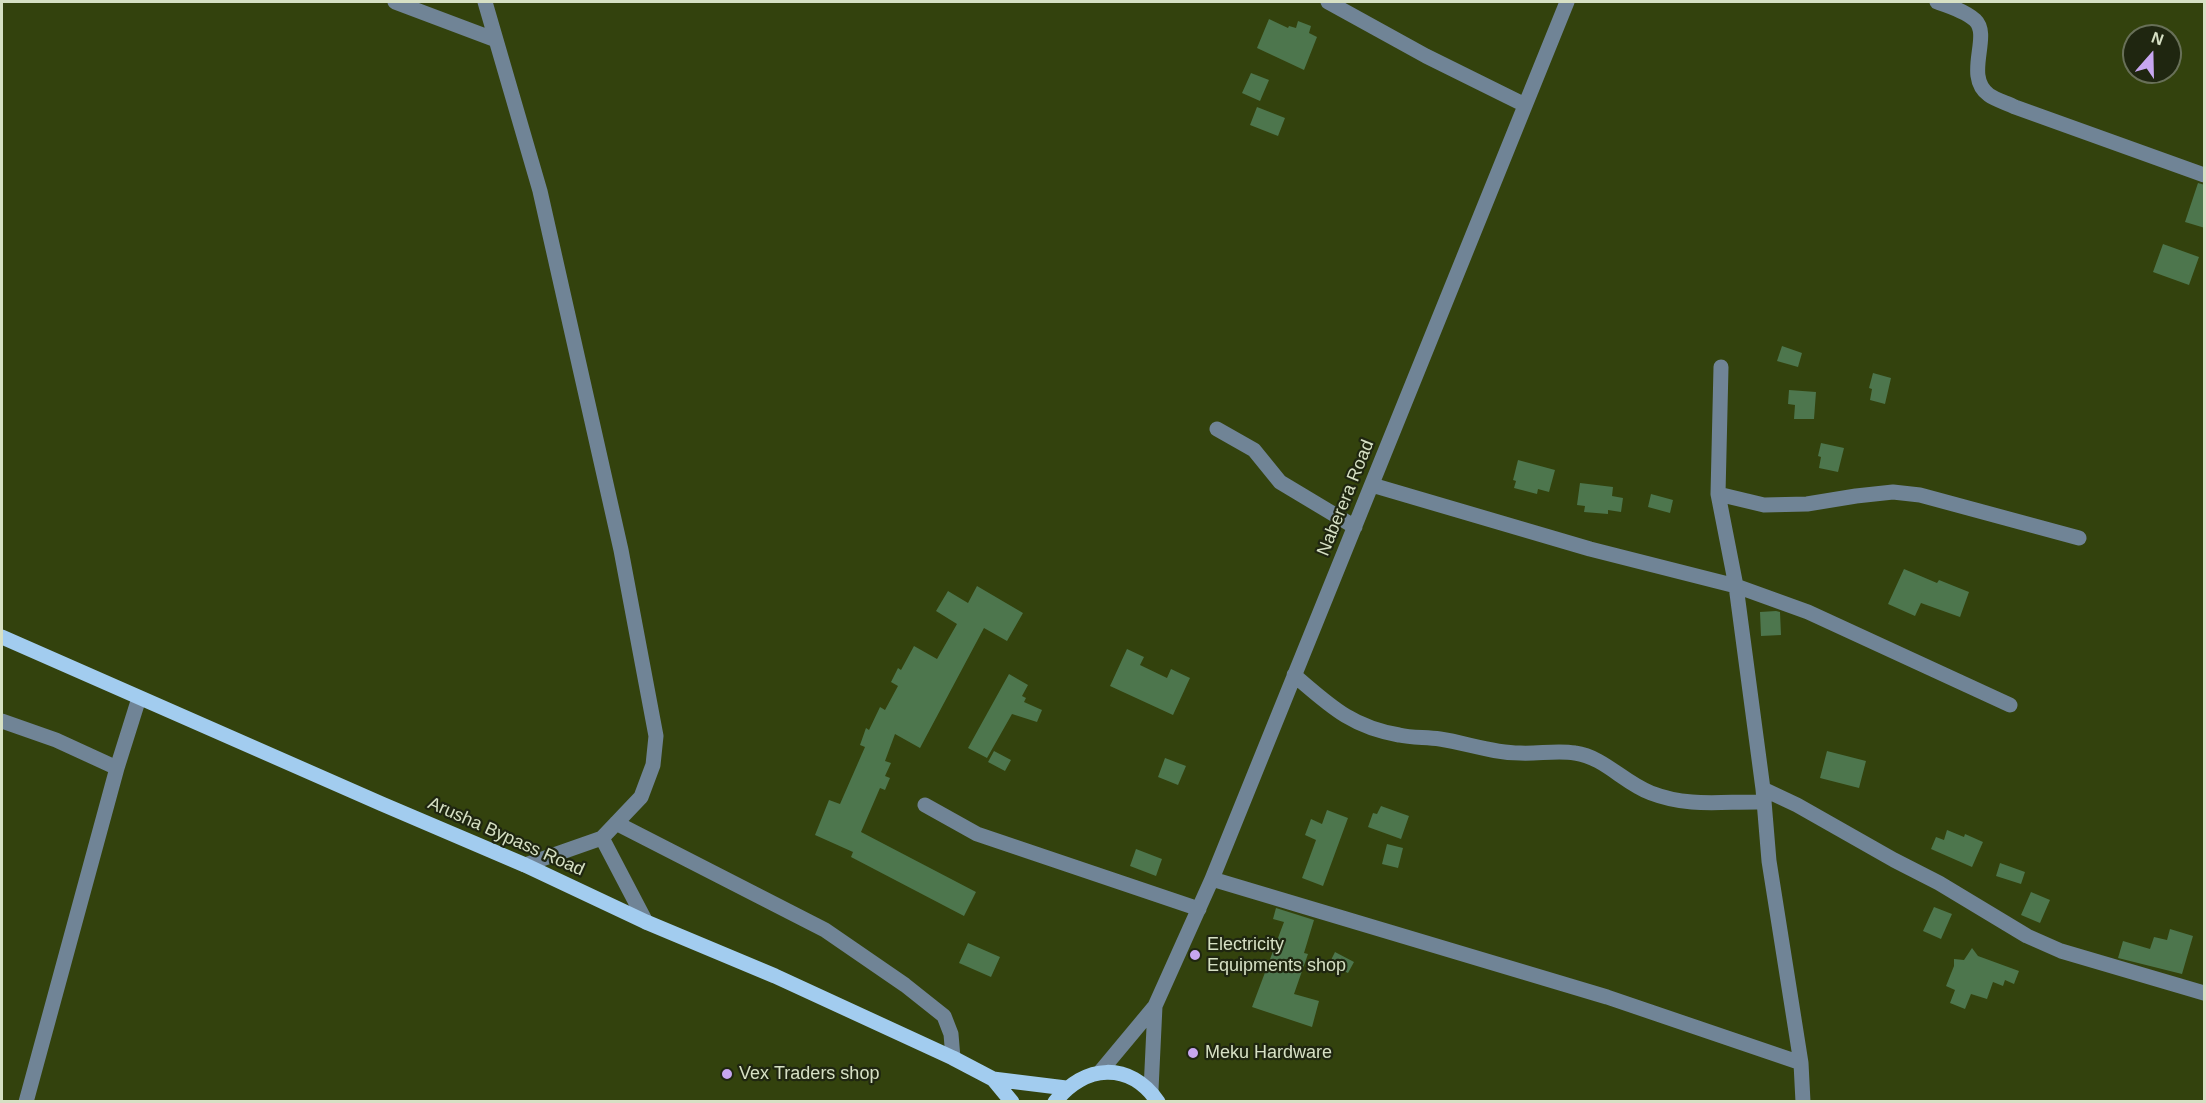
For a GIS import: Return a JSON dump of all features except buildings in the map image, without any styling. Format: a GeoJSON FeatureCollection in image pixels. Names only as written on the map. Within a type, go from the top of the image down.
{"type":"FeatureCollection","features":[{"type":"Feature","properties":{"kind":"main road","name":"Arusha Bypass Road"},"geometry":{"type":"LineString","coordinates":[[2,637],[525,864],[646,922],[775,976],[953,1058],[993,1079],[1066,1088]]}},
{"type":"Feature","properties":{"kind":"main road"},"geometry":{"type":"LineString","coordinates":[[1055,1101],[1066,1088],[1081,1077],[1100,1072],[1118,1073],[1136,1079],[1155,1096]]}},
{"type":"Feature","properties":{"kind":"main road","name":"Arusha Bypass Road"},"geometry":{"type":"LineString","coordinates":[[993,1079],[1012,1101]]}},
{"type":"Feature","properties":{"kind":"street"},"geometry":{"type":"LineString","coordinates":[[394,2],[496,40]]}},
{"type":"Feature","properties":{"kind":"street"},"geometry":{"type":"LineString","coordinates":[[485,2],[540,191],[621,550],[655,720],[656,736],[653,765],[641,797],[602,838],[525,864]]}},
{"type":"Feature","properties":{"kind":"street"},"geometry":{"type":"LineString","coordinates":[[1328,2],[1426,56],[1525,105]]}},
{"type":"Feature","properties":{"kind":"street","name":"Naberera Road"},"geometry":{"type":"LineString","coordinates":[[1100,1072],[1155,1006],[1199,909],[1567,2]]}},
{"type":"Feature","properties":{"kind":"street"},"geometry":{"type":"LineString","coordinates":[[1937,2],[1956,9],[1976,21],[1980,31],[1978,78],[1987,94],[2015,107],[2205,175]]}},
{"type":"Feature","properties":{"kind":"street"},"geometry":{"type":"LineString","coordinates":[[1721,367],[1718,494],[1736,586],[1771,872],[1802,1063],[1803,1101]]}},
{"type":"Feature","properties":{"kind":"street"},"geometry":{"type":"LineString","coordinates":[[1217,429],[1254,450],[1280,482],[1355,527]]}},
{"type":"Feature","properties":{"kind":"street"},"geometry":{"type":"LineString","coordinates":[[1372,485],[1590,549],[1736,586],[1808,612],[2010,705]]}},
{"type":"Feature","properties":{"kind":"street"},"geometry":{"type":"LineString","coordinates":[[1718,494],[1764,505],[1807,504],[1893,492],[1920,495],[2079,538]]}},
{"type":"Feature","properties":{"kind":"street"},"geometry":{"type":"LineString","coordinates":[[1294,675],[1340,714],[1356,723],[1398,735],[1440,739],[1489,751],[1576,753],[1595,759],[1632,784],[1679,802],[1763,796],[1797,805],[1939,883],[2027,936],[2061,951],[2205,993]]}},
{"type":"Feature","properties":{"kind":"street"},"geometry":{"type":"LineString","coordinates":[[26,1101],[117,768],[139,698]]}},
{"type":"Feature","properties":{"kind":"street"},"geometry":{"type":"LineString","coordinates":[[2,721],[56,740],[117,768]]}},
{"type":"Feature","properties":{"kind":"street"},"geometry":{"type":"LineString","coordinates":[[925,805],[977,834],[1199,909]]}},
{"type":"Feature","properties":{"kind":"street"},"geometry":{"type":"LineString","coordinates":[[616,823],[825,930],[905,985],[944,1016],[951,1034],[953,1058]]}},
{"type":"Feature","properties":{"kind":"street"},"geometry":{"type":"LineString","coordinates":[[602,838],[646,922]]}},
{"type":"Feature","properties":{"kind":"street"},"geometry":{"type":"LineString","coordinates":[[1212,879],[1607,998],[1802,1063]]}},
{"type":"Feature","properties":{"kind":"street","name":"Naberera Road"},"geometry":{"type":"LineString","coordinates":[[1155,1006],[1155,1096]]}},
{"type":"Feature","properties":{"kind":"place","name":"Electricity Equipments shop"},"geometry":{"type":"Point","coordinates":[1195,955]}},
{"type":"Feature","properties":{"kind":"place","name":"Meku Hardware"},"geometry":{"type":"Point","coordinates":[1193,1053]}},
{"type":"Feature","properties":{"kind":"place","name":"Vex Traders shop"},"geometry":{"type":"Point","coordinates":[727,1074]}}]}
